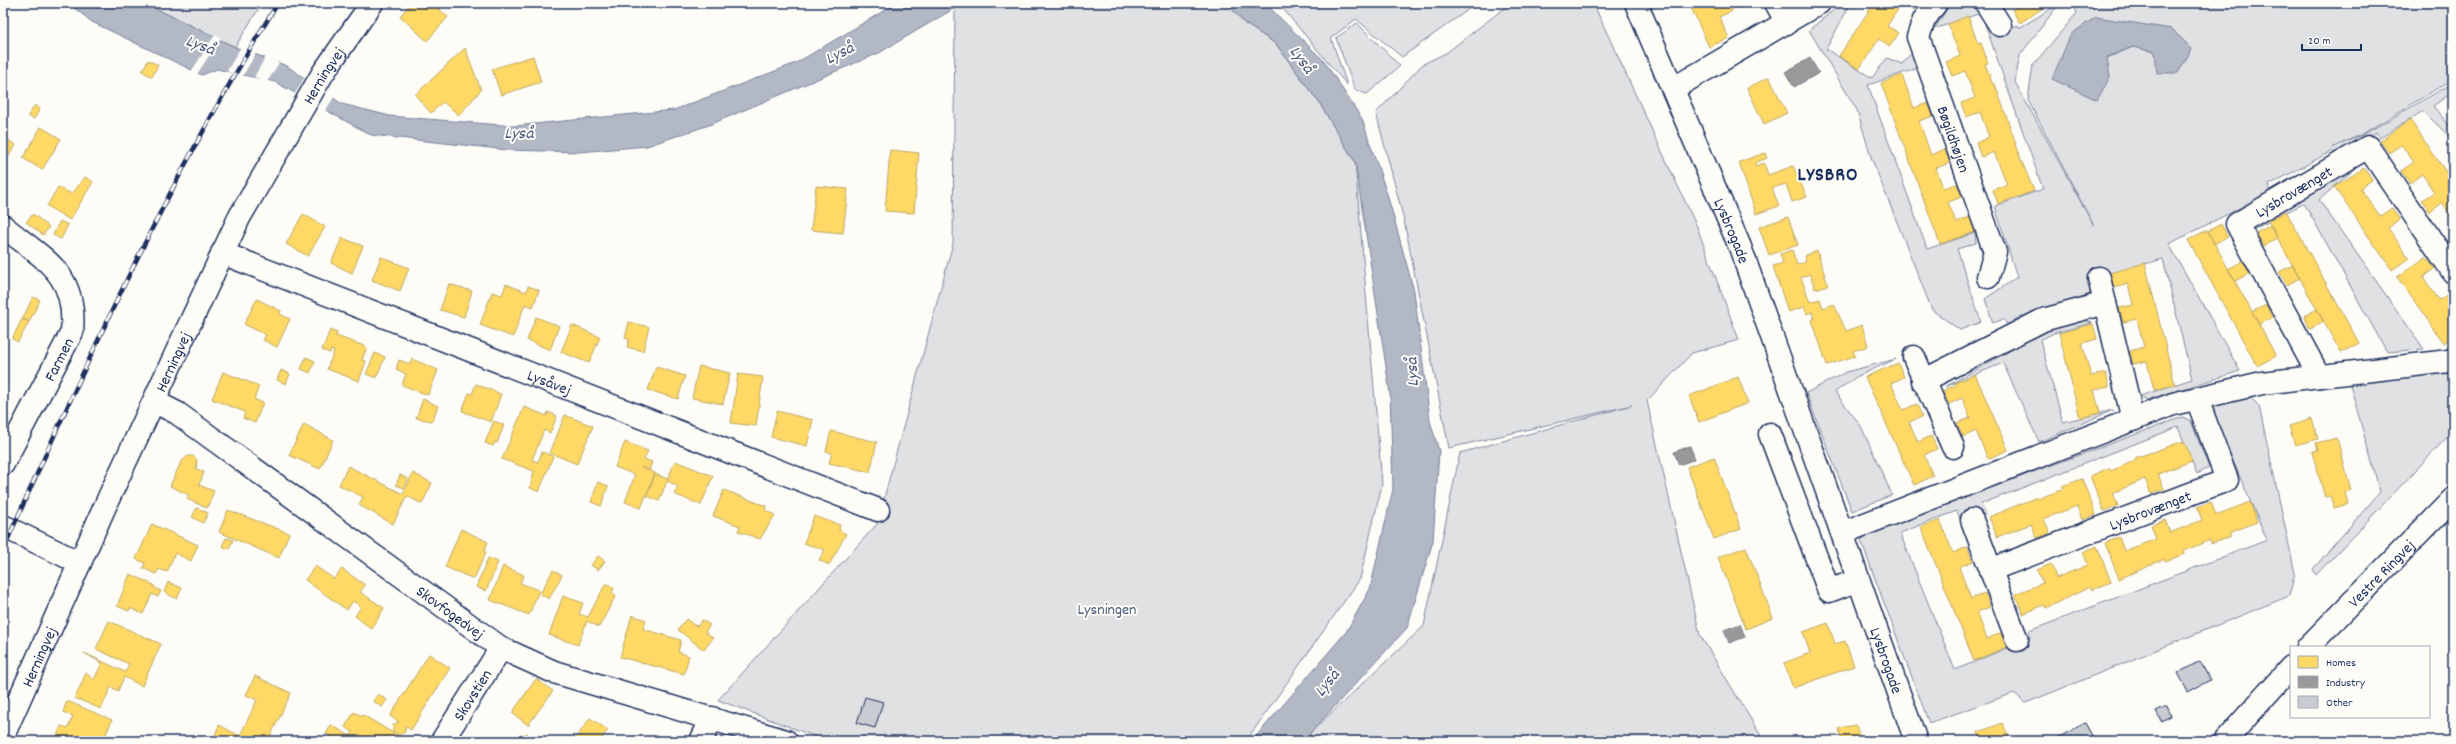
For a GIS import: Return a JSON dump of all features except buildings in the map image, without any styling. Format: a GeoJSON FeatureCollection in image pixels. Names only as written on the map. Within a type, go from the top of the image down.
{"type":"FeatureCollection","features":[{"type":"Feature","properties":{"kind":"street","name":"Herningvej"},"geometry":{"type":"LineString","coordinates":[[3,736],[80,563],[222,253],[295,119],[323,73],[372,3]]}},
{"type":"Feature","properties":{"kind":"street","name":"Lysbrogade"},"geometry":{"type":"LineString","coordinates":[[1636,3],[1674,88],[1740,247],[1916,741]]}},
{"type":"Feature","properties":{"kind":"street"},"geometry":{"type":"LineString","coordinates":[[1776,3],[1787,23]]}},
{"type":"Feature","properties":{"kind":"street"},"geometry":{"type":"LineString","coordinates":[[1674,88],[1819,3]]}},
{"type":"Feature","properties":{"kind":"street","name":"Bøgildhøjen"},"geometry":{"type":"LineString","coordinates":[[1936,3],[1924,20],[1918,36],[1995,252],[1988,277]]}},
{"type":"Feature","properties":{"kind":"street"},"geometry":{"type":"LineString","coordinates":[[1986,3],[2000,25]]}},
{"type":"Feature","properties":{"kind":"street","name":"Lysbrovænget"},"geometry":{"type":"LineString","coordinates":[[2319,376],[2237,224],[2368,147],[2453,272]]}},
{"type":"Feature","properties":{"kind":"street","name":"Farmen"},"geometry":{"type":"LineString","coordinates":[[3,226],[58,272],[69,289],[74,313],[72,332],[3,464]]}},
{"type":"Feature","properties":{"kind":"street","name":"Lysåvej"},"geometry":{"type":"LineString","coordinates":[[222,253],[878,510]]}},
{"type":"Feature","properties":{"kind":"street"},"geometry":{"type":"LineString","coordinates":[[2099,278],[2133,420]]}},
{"type":"Feature","properties":{"kind":"street"},"geometry":{"type":"LineString","coordinates":[[1923,381],[2043,320],[2105,303]]}},
{"type":"Feature","properties":{"kind":"street"},"geometry":{"type":"LineString","coordinates":[[1914,357],[1923,381],[1953,447]]}},
{"type":"Feature","properties":{"kind":"street"},"geometry":{"type":"LineString","coordinates":[[1842,533],[2174,404],[2262,383],[2449,362],[2453,359]]}},
{"type":"Feature","properties":{"kind":"street","name":"Lysbrovænget"},"geometry":{"type":"LineString","coordinates":[[1990,570],[2228,480],[2197,399]]}},
{"type":"Feature","properties":{"kind":"street","name":"Skovfogedvej"},"geometry":{"type":"LineString","coordinates":[[155,402],[177,413],[501,648],[554,672],[786,741]]}},
{"type":"Feature","properties":{"kind":"street"},"geometry":{"type":"LineString","coordinates":[[1770,434],[1829,591],[1858,580]]}},
{"type":"Feature","properties":{"kind":"street"},"geometry":{"type":"LineString","coordinates":[[1785,474],[1816,462]]}},
{"type":"Feature","properties":{"kind":"street","name":"Vestre Ringvej"},"geometry":{"type":"LineString","coordinates":[[2309,646],[2453,499]]}},
{"type":"Feature","properties":{"kind":"street"},"geometry":{"type":"LineString","coordinates":[[1972,520],[2017,640]]}},
{"type":"Feature","properties":{"kind":"street"},"geometry":{"type":"LineString","coordinates":[[3,526],[80,563]]}},
{"type":"Feature","properties":{"kind":"street","name":"Skovstien"},"geometry":{"type":"LineString","coordinates":[[442,741],[501,648]]}},
{"type":"Feature","properties":{"kind":"street"},"geometry":{"type":"LineString","coordinates":[[2225,741],[2290,668]]}},
{"type":"Feature","properties":{"kind":"street"},"geometry":{"type":"LineString","coordinates":[[701,741],[712,718]]}},
{"type":"Feature","properties":{"kind":"green space"},"geometry":{"type":"Polygon","coordinates":[[[144,3],[262,3],[235,47],[144,3]]]}},
{"type":"Feature","properties":{"kind":"green space","name":"Lysningen"},"geometry":{"type":"Polygon","coordinates":[[[968,3],[1227,3],[1244,23],[1276,44],[1320,104],[1355,162],[1382,484],[1360,579],[1246,741],[827,741],[718,700],[877,524],[953,243],[955,8],[968,3]]]}},
{"type":"Feature","properties":{"kind":"green space"},"geometry":{"type":"Polygon","coordinates":[[[1278,3],[1476,4],[1402,57],[1356,19],[1331,38],[1347,85],[1278,3]]]}},
{"type":"Feature","properties":{"kind":"green space"},"geometry":{"type":"Polygon","coordinates":[[[1511,3],[1593,3],[1697,227],[1739,340],[1692,353],[1647,401],[1700,635],[1764,741],[1308,741],[1311,732],[1424,626],[1460,453],[1632,405],[1449,448],[1404,220],[1376,113],[1423,64],[1446,53],[1511,3]]]}},
{"type":"Feature","properties":{"kind":"green space"},"geometry":{"type":"Polygon","coordinates":[[[1842,3],[1851,3],[1826,49],[1872,78],[1887,58],[1902,64],[1914,50],[1918,68],[1868,85],[1927,249],[1975,233],[1976,243],[1957,249],[1981,322],[1960,330],[1932,310],[1871,157],[1857,110],[1809,30],[1842,3]]]}},
{"type":"Feature","properties":{"kind":"green space"},"geometry":{"type":"Polygon","coordinates":[[[1951,3],[1976,3],[1998,36],[2017,25],[2019,28],[2059,4],[2020,55],[2015,82],[2094,226],[2028,100],[2033,65],[2077,13],[2072,3],[2453,3],[2453,79],[2364,133],[2332,148],[2364,134],[2453,83],[2453,92],[2433,106],[2453,130],[2453,140],[2423,111],[2380,138],[2376,132],[2336,155],[2332,151],[2269,185],[2271,192],[2169,244],[2240,371],[2147,400],[2140,396],[2192,379],[2163,259],[2090,279],[2090,294],[2038,313],[2009,329],[2004,319],[1993,323],[1985,299],[2017,277],[1995,206],[2043,189],[1981,13],[1934,29],[1951,3]],[[2096,17],[2107,58],[2133,47],[2155,52],[2192,49],[2096,17]]]}},
{"type":"Feature","properties":{"kind":"green space"},"geometry":{"type":"Polygon","coordinates":[[[1357,23],[1400,66],[1367,94],[1355,90],[1336,38],[1357,23]]]}},
{"type":"Feature","properties":{"kind":"green space"},"geometry":{"type":"Polygon","coordinates":[[[2358,166],[2319,200],[2424,349],[2387,352],[2304,203],[2253,230],[2252,224],[2358,166]]]}},
{"type":"Feature","properties":{"kind":"green space"},"geometry":{"type":"Polygon","coordinates":[[[2085,320],[2092,323],[2054,333],[2040,340],[2063,422],[2113,410],[2039,442],[2003,363],[1945,387],[2049,329],[2085,320]]]}},
{"type":"Feature","properties":{"kind":"green space"},"geometry":{"type":"Polygon","coordinates":[[[1896,359],[1856,377],[1835,392],[1861,426],[1892,495],[1852,511],[1806,393],[1846,372],[1896,359]]]}},
{"type":"Feature","properties":{"kind":"green space"},"geometry":{"type":"Polygon","coordinates":[[[2453,371],[2453,431],[2316,575],[2313,569],[2380,492],[2349,381],[2453,371]]]}},
{"type":"Feature","properties":{"kind":"green space"},"geometry":{"type":"Polygon","coordinates":[[[2250,397],[2259,406],[2295,573],[2289,596],[2026,703],[2014,693],[1929,723],[1861,541],[1867,533],[2183,417],[2191,421],[2209,468],[2197,474],[2178,427],[1981,504],[1986,514],[1961,522],[1957,511],[1900,533],[1955,670],[2030,638],[2029,631],[2267,540],[2212,412],[2219,403],[2250,397]]]}},
{"type":"Feature","properties":{"kind":"water","name":"Lyså"},"geometry":{"type":"Polygon","coordinates":[[[68,3],[144,3],[235,47],[287,66],[342,104],[390,116],[514,126],[674,110],[796,63],[897,3],[968,3],[955,8],[879,53],[709,125],[647,146],[579,152],[508,150],[371,135],[275,82],[217,69],[202,75],[92,22],[68,3]]]}},
{"type":"Feature","properties":{"kind":"water","name":"Lyså"},"geometry":{"type":"Polygon","coordinates":[[[1227,3],[1265,3],[1324,61],[1362,119],[1388,197],[1414,291],[1430,421],[1439,451],[1433,541],[1407,628],[1311,732],[1308,741],[1252,741],[1346,632],[1370,589],[1393,489],[1390,393],[1355,162],[1320,104],[1276,44],[1244,23],[1227,3]]]}},
{"type":"Feature","properties":{"kind":"water"},"geometry":{"type":"Polygon","coordinates":[[[2096,17],[2172,29],[2192,49],[2178,73],[2157,73],[2155,52],[2133,47],[2107,57],[2110,77],[2097,100],[2052,79],[2071,34],[2096,17]]]}},
{"type":"Feature","properties":{"kind":"pier"},"geometry":{"type":"Polygon","coordinates":[[[215,35],[221,38],[197,74],[191,72],[215,35]]]}},
{"type":"Feature","properties":{"kind":"pier"},"geometry":{"type":"Polygon","coordinates":[[[241,47],[256,53],[242,77],[227,71],[241,47]]]}},
{"type":"Feature","properties":{"kind":"pier"},"geometry":{"type":"Polygon","coordinates":[[[266,56],[279,63],[267,82],[254,77],[266,56]]]}},
{"type":"Feature","properties":{"kind":"pier"},"geometry":{"type":"Polygon","coordinates":[[[305,77],[334,97],[324,113],[294,95],[305,77]]]}},
{"type":"Feature","properties":{"kind":"railway"},"geometry":{"type":"LineString","coordinates":[[3,550],[98,341],[165,203],[238,69],[278,3]]}},
{"type":"Feature","properties":{"kind":"district","name":"LYSBRO"},"geometry":{"type":"Point","coordinates":[1828,173]}}]}
